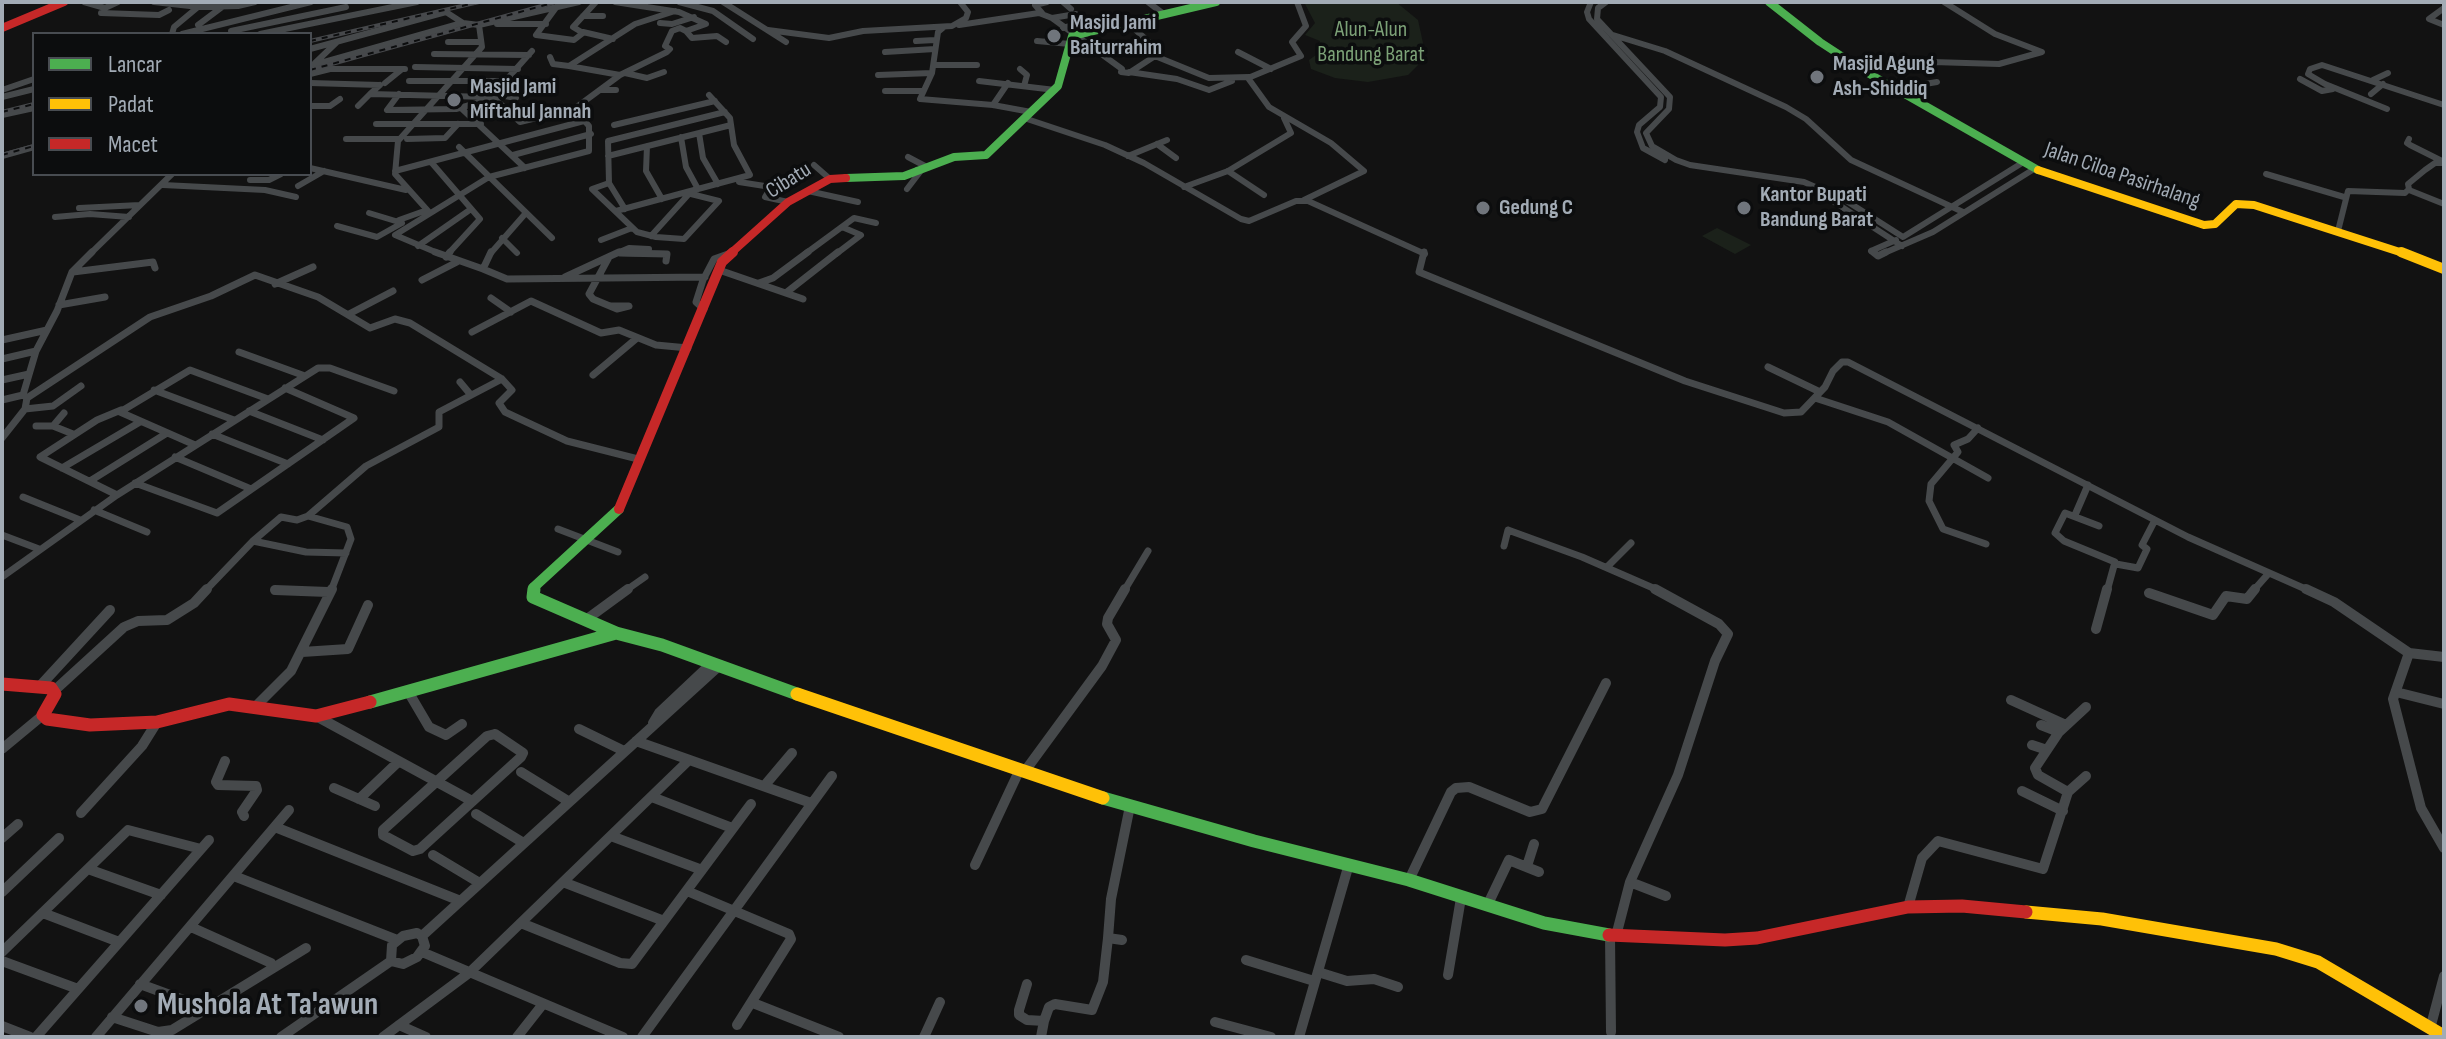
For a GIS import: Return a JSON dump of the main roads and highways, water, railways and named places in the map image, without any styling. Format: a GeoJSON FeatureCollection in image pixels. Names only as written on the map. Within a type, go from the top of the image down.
{"type":"FeatureCollection","features":[{"type":"Feature","properties":{"kind":"railway"},"geometry":{"type":"LineString","coordinates":[[312,41],[479,2]]}},
{"type":"Feature","properties":{"kind":"railway"},"geometry":{"type":"LineString","coordinates":[[312,69],[556,2]]}},
{"type":"Feature","properties":{"kind":"railway"},"geometry":{"type":"LineString","coordinates":[[2,112],[32,104]]}},
{"type":"Feature","properties":{"kind":"railway"},"geometry":{"type":"LineString","coordinates":[[2,155],[32,147]]}},
{"type":"Feature","properties":{"kind":"place","name":"Masjid Jami Baiturrahim"},"geometry":{"type":"Point","coordinates":[1054,36]}},
{"type":"Feature","properties":{"kind":"place","name":"Masjid Agung Ash-Shiddiq"},"geometry":{"type":"Point","coordinates":[1817,77]}},
{"type":"Feature","properties":{"kind":"place","name":"Masjid Jami Miftahul Jannah"},"geometry":{"type":"Point","coordinates":[454,100]}},
{"type":"Feature","properties":{"kind":"place","name":"Gedung C"},"geometry":{"type":"Point","coordinates":[1483,208]}},
{"type":"Feature","properties":{"kind":"place","name":"Kantor Bupati Bandung Barat"},"geometry":{"type":"Point","coordinates":[1744,208]}},
{"type":"Feature","properties":{"kind":"place","name":"Mushola At Ta'awun"},"geometry":{"type":"Point","coordinates":[141,1006]}},
{"type":"Feature","properties":{"kind":"park label","name":"Alun-Alun Bandung Barat"},"geometry":{"type":"Point","coordinates":[1371,42]}}]}
